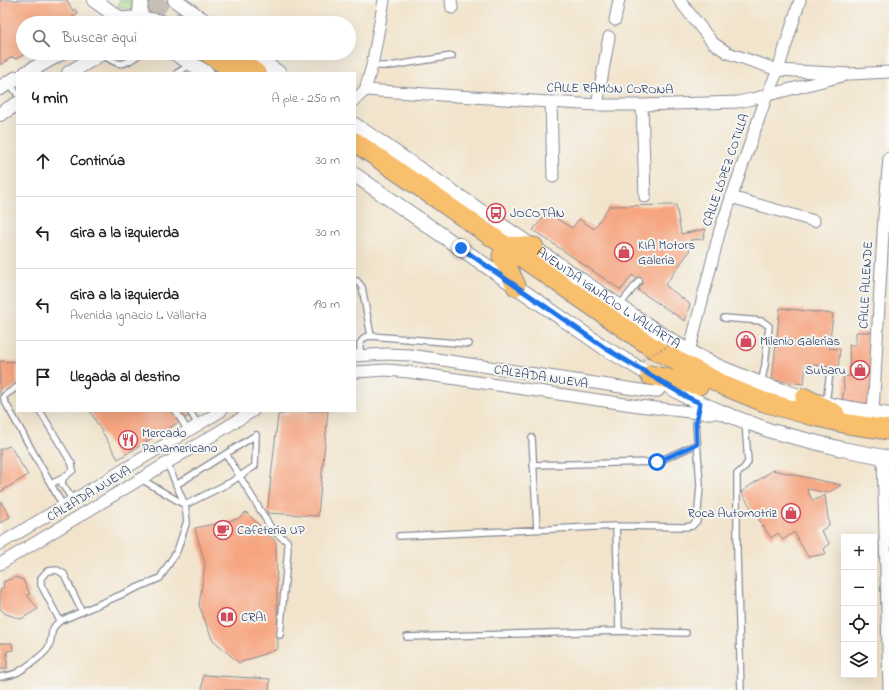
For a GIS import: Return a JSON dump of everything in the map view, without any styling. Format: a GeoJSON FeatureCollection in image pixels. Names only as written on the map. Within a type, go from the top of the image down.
{"type":"FeatureCollection","features":[{"type":"Feature","properties":{"kind":"highway"},"geometry":{"type":"LineString","coordinates":[[206,60],[235,72]]}},
{"type":"Feature","properties":{"kind":"highway"},"geometry":{"type":"LineString","coordinates":[[237,60],[255,72]]}},
{"type":"Feature","properties":{"kind":"highway","name":"AVENIDA IGNACIO L. VALLARTA"},"geometry":{"type":"LineString","coordinates":[[356,143],[655,362],[699,400],[710,391],[792,421],[839,432],[887,452]]}},
{"type":"Feature","properties":{"kind":"highway","name":"AVENIDA IGNACIO L. VALLARTA"},"geometry":{"type":"LineString","coordinates":[[356,156],[656,350],[699,373],[725,386],[764,402],[806,414],[856,425],[889,430]]}},
{"type":"Feature","properties":{"kind":"highway"},"geometry":{"type":"LineString","coordinates":[[516,286],[503,251],[534,247]]}},
{"type":"Feature","properties":{"kind":"highway"},"geometry":{"type":"LineString","coordinates":[[657,379],[699,400]]}},
{"type":"Feature","properties":{"kind":"highway"},"geometry":{"type":"LineString","coordinates":[[805,398],[856,425]]}},
{"type":"Feature","properties":{"kind":"street"},"geometry":{"type":"LineString","coordinates":[[94,0],[113,16]]}},
{"type":"Feature","properties":{"kind":"street"},"geometry":{"type":"LineString","coordinates":[[140,16],[141,0]]}},
{"type":"Feature","properties":{"kind":"street"},"geometry":{"type":"LineString","coordinates":[[175,0],[197,16]]}},
{"type":"Feature","properties":{"kind":"street"},"geometry":{"type":"LineString","coordinates":[[356,99],[365,90],[372,66],[384,0]]}},
{"type":"Feature","properties":{"kind":"street"},"geometry":{"type":"LineString","coordinates":[[615,20],[620,0]]}},
{"type":"Feature","properties":{"kind":"street"},"geometry":{"type":"LineString","coordinates":[[679,0],[713,43],[718,48],[735,56],[778,70],[850,74],[889,72]]}},
{"type":"Feature","properties":{"kind":"street","name":"CALLE LÓPEZ COTILLA"},"geometry":{"type":"LineString","coordinates":[[689,352],[720,230],[767,95],[778,70],[800,0]]}},
{"type":"Feature","properties":{"kind":"street"},"geometry":{"type":"LineString","coordinates":[[597,105],[609,37]]}},
{"type":"Feature","properties":{"kind":"street"},"geometry":{"type":"LineString","coordinates":[[28,72],[49,60]]}},
{"type":"Feature","properties":{"kind":"street"},"geometry":{"type":"LineString","coordinates":[[71,72],[90,60]]}},
{"type":"Feature","properties":{"kind":"street"},"geometry":{"type":"LineString","coordinates":[[199,60],[206,72]]}},
{"type":"Feature","properties":{"kind":"street"},"geometry":{"type":"LineString","coordinates":[[260,60],[278,72]]}},
{"type":"Feature","properties":{"kind":"street","name":"CALLE RAMÓN CORONA"},"geometry":{"type":"LineString","coordinates":[[365,90],[597,105],[738,102],[850,74]]}},
{"type":"Feature","properties":{"kind":"street"},"geometry":{"type":"LineString","coordinates":[[551,102],[553,178]]}},
{"type":"Feature","properties":{"kind":"street"},"geometry":{"type":"LineString","coordinates":[[0,114],[16,105]]}},
{"type":"Feature","properties":{"kind":"street"},"geometry":{"type":"LineString","coordinates":[[642,105],[645,197]]}},
{"type":"Feature","properties":{"kind":"street","name":"AVENIDA IGNACIO L. VALLARTA"},"geometry":{"type":"LineString","coordinates":[[356,126],[619,307],[689,352],[719,368],[761,384],[805,398],[826,404],[889,415]]}},
{"type":"Feature","properties":{"kind":"street","name":"CALLE ALLENDE"},"geometry":{"type":"LineString","coordinates":[[873,413],[885,259],[889,158]]}},
{"type":"Feature","properties":{"kind":"street"},"geometry":{"type":"LineString","coordinates":[[356,176],[605,348],[657,379],[658,391],[654,392],[430,358],[386,354],[358,356]]}},
{"type":"Feature","properties":{"kind":"street"},"geometry":{"type":"LineString","coordinates":[[731,197],[814,221]]}},
{"type":"Feature","properties":{"kind":"street"},"geometry":{"type":"LineString","coordinates":[[386,354],[389,371]]}},
{"type":"Feature","properties":{"kind":"street","name":"CALZADA NUEVA"},"geometry":{"type":"LineString","coordinates":[[356,372],[389,371],[428,374],[639,406],[699,400]]}},
{"type":"Feature","properties":{"kind":"street"},"geometry":{"type":"LineString","coordinates":[[549,393],[552,377]]}},
{"type":"Feature","properties":{"kind":"street","name":"AVENIDA IGNACIO L. VALLARTA"},"geometry":{"type":"LineString","coordinates":[[699,400],[723,413],[778,433],[842,449],[887,452]]}},
{"type":"Feature","properties":{"kind":"street"},"geometry":{"type":"LineString","coordinates":[[0,544],[219,412]]}},
{"type":"Feature","properties":{"kind":"street","name":"CALZADA NUEVA"},"geometry":{"type":"LineString","coordinates":[[0,564],[251,412]]}},
{"type":"Feature","properties":{"kind":"street"},"geometry":{"type":"LineString","coordinates":[[887,452],[889,690]]}},
{"type":"Feature","properties":{"kind":"lane"},"geometry":{"type":"LineString","coordinates":[[372,66],[390,66],[452,56]]}},
{"type":"Feature","properties":{"kind":"lane"},"geometry":{"type":"LineString","coordinates":[[110,60],[114,63],[126,64],[131,60]]}},
{"type":"Feature","properties":{"kind":"lane"},"geometry":{"type":"LineString","coordinates":[[178,72],[192,60]]}},
{"type":"Feature","properties":{"kind":"lane"},"geometry":{"type":"LineString","coordinates":[[356,281],[362,287],[372,336]]}},
{"type":"Feature","properties":{"kind":"lane"},"geometry":{"type":"LineString","coordinates":[[619,307],[638,281]]}},
{"type":"Feature","properties":{"kind":"lane"},"geometry":{"type":"LineString","coordinates":[[724,318],[762,321],[768,326],[765,365],[761,384]]}},
{"type":"Feature","properties":{"kind":"lane"},"geometry":{"type":"LineString","coordinates":[[358,356],[360,342],[365,337],[372,336],[469,344]]}},
{"type":"Feature","properties":{"kind":"lane"},"geometry":{"type":"LineString","coordinates":[[826,404],[830,372]]}},
{"type":"Feature","properties":{"kind":"lane"},"geometry":{"type":"LineString","coordinates":[[16,388],[4,396],[4,400],[51,484],[68,503]]}},
{"type":"Feature","properties":{"kind":"lane"},"geometry":{"type":"LineString","coordinates":[[399,536],[616,526],[692,526],[697,521],[700,486],[696,423],[699,400]]}},
{"type":"Feature","properties":{"kind":"lane"},"geometry":{"type":"LineString","coordinates":[[41,412],[72,464],[73,470],[63,478],[51,484]]}},
{"type":"Feature","properties":{"kind":"lane"},"geometry":{"type":"LineString","coordinates":[[177,412],[188,431]]}},
{"type":"Feature","properties":{"kind":"lane"},"geometry":{"type":"LineString","coordinates":[[191,412],[198,425]]}},
{"type":"Feature","properties":{"kind":"lane"},"geometry":{"type":"LineString","coordinates":[[741,690],[737,554],[737,474],[748,462],[745,421]]}},
{"type":"Feature","properties":{"kind":"lane"},"geometry":{"type":"LineString","coordinates":[[176,485],[256,435],[255,466],[184,505]]}},
{"type":"Feature","properties":{"kind":"lane"},"geometry":{"type":"LineString","coordinates":[[532,438],[537,529]]}},
{"type":"Feature","properties":{"kind":"lane"},"geometry":{"type":"LineString","coordinates":[[533,464],[657,462],[697,444]]}},
{"type":"Feature","properties":{"kind":"lane"},"geometry":{"type":"LineString","coordinates":[[226,454],[273,532],[287,541],[288,550],[280,635]]}},
{"type":"Feature","properties":{"kind":"lane"},"geometry":{"type":"LineString","coordinates":[[0,676],[18,672],[46,651],[49,646],[51,632],[54,626],[60,621],[160,578],[177,551],[187,521],[184,505],[167,463]]}},
{"type":"Feature","properties":{"kind":"lane"},"geometry":{"type":"LineString","coordinates":[[63,478],[62,484],[68,503]]}},
{"type":"Feature","properties":{"kind":"lane"},"geometry":{"type":"LineString","coordinates":[[140,479],[184,505]]}},
{"type":"Feature","properties":{"kind":"lane"},"geometry":{"type":"LineString","coordinates":[[616,526],[619,631]]}},
{"type":"Feature","properties":{"kind":"lane"},"geometry":{"type":"LineString","coordinates":[[60,621],[41,585],[41,578],[47,571],[57,570],[64,574],[82,612]]}},
{"type":"Feature","properties":{"kind":"lane"},"geometry":{"type":"LineString","coordinates":[[407,637],[619,631],[686,633]]}},
{"type":"Feature","properties":{"kind":"path"},"geometry":{"type":"LineString","coordinates":[[629,367],[681,339]]}},
{"type":"Feature","properties":{"kind":"green space"},"geometry":{"type":"Polygon","coordinates":[[[120,0],[134,0],[134,11],[118,7],[120,0]]]}},
{"type":"Feature","properties":{"kind":"building"},"geometry":{"type":"Polygon","coordinates":[[[0,0],[67,0],[73,11],[75,9],[78,14],[74,16],[16,16],[16,59],[12,57],[0,65],[0,0]]]}},
{"type":"Feature","properties":{"kind":"building"},"geometry":{"type":"Polygon","coordinates":[[[676,205],[681,234],[706,229],[703,239],[690,240],[689,252],[665,285],[690,304],[685,321],[638,290],[643,282],[632,275],[621,290],[533,230],[547,213],[572,228],[579,219],[594,229],[609,206],[676,205]]]}},
{"type":"Feature","properties":{"kind":"building"},"geometry":{"type":"Polygon","coordinates":[[[780,308],[833,314],[829,348],[840,349],[838,368],[806,364],[804,384],[772,380],[780,308]]]}},
{"type":"Feature","properties":{"kind":"building"},"geometry":{"type":"Polygon","coordinates":[[[856,332],[876,332],[873,408],[842,403],[844,388],[843,377],[850,376],[849,345],[856,345],[856,332]]]}},
{"type":"Feature","properties":{"kind":"building"},"geometry":{"type":"Polygon","coordinates":[[[0,361],[16,362],[16,386],[0,396],[0,361]]]}},
{"type":"Feature","properties":{"kind":"building","name":"Mercado Panamericano"},"geometry":{"type":"Polygon","coordinates":[[[91,412],[195,412],[118,459],[91,412]]]}},
{"type":"Feature","properties":{"kind":"building"},"geometry":{"type":"Polygon","coordinates":[[[292,412],[328,412],[318,516],[267,513],[278,415],[292,412]]]}},
{"type":"Feature","properties":{"kind":"building"},"geometry":{"type":"Polygon","coordinates":[[[10,446],[28,475],[0,492],[0,449],[10,446]]]}},
{"type":"Feature","properties":{"kind":"building","name":"Roca Automotriz"},"geometry":{"type":"Polygon","coordinates":[[[773,470],[841,485],[828,493],[807,490],[813,501],[825,495],[829,525],[821,531],[830,544],[824,549],[826,554],[808,557],[794,532],[783,540],[778,533],[771,538],[741,492],[773,470]]]}},
{"type":"Feature","properties":{"kind":"building"},"geometry":{"type":"Polygon","coordinates":[[[0,500],[10,517],[0,523],[0,500]]]}},
{"type":"Feature","properties":{"kind":"building"},"geometry":{"type":"Polygon","coordinates":[[[246,512],[276,542],[278,649],[239,663],[212,639],[199,605],[205,564],[195,528],[238,519],[246,512]]]}},
{"type":"Feature","properties":{"kind":"building"},"geometry":{"type":"Polygon","coordinates":[[[16,577],[23,580],[30,594],[27,595],[38,609],[21,619],[6,614],[0,609],[0,590],[4,587],[3,582],[16,577]]]}},
{"type":"Feature","properties":{"kind":"building"},"geometry":{"type":"Polygon","coordinates":[[[0,643],[12,643],[13,650],[7,651],[7,669],[0,669],[0,643]]]}},
{"type":"Feature","properties":{"kind":"building"},"geometry":{"type":"Polygon","coordinates":[[[203,675],[270,679],[269,690],[202,690],[203,675]]]}},
{"type":"Feature","properties":{"kind":"tunnel"},"geometry":{"type":"LineString","coordinates":[[150,0],[173,16]]}},
{"type":"Feature","properties":{"kind":"place","name":"JOCOTAN"},"geometry":{"type":"Point","coordinates":[496,213]}},
{"type":"Feature","properties":{"kind":"place","name":"KIA Motors Galería"},"geometry":{"type":"Point","coordinates":[624,252]}},
{"type":"Feature","properties":{"kind":"place","name":"Milenio Galerías"},"geometry":{"type":"Point","coordinates":[746,341]}},
{"type":"Feature","properties":{"kind":"place","name":"Subaru"},"geometry":{"type":"Point","coordinates":[860,370]}},
{"type":"Feature","properties":{"kind":"place","name":"Mercado Panamericano"},"geometry":{"type":"Point","coordinates":[128,440]}},
{"type":"Feature","properties":{"kind":"place","name":"Roca Automotriz"},"geometry":{"type":"Point","coordinates":[791,513]}},
{"type":"Feature","properties":{"kind":"place","name":"Cafetería UP"},"geometry":{"type":"Point","coordinates":[223,530]}},
{"type":"Feature","properties":{"kind":"place","name":"CRAI"},"geometry":{"type":"Point","coordinates":[227,617]}},
{"type":"Feature","properties":{"kind":"route"},"geometry":{"type":"LineString","coordinates":[[461,248],[605,348],[687,397],[700,403],[696,423],[697,444],[657,462]]}}]}
